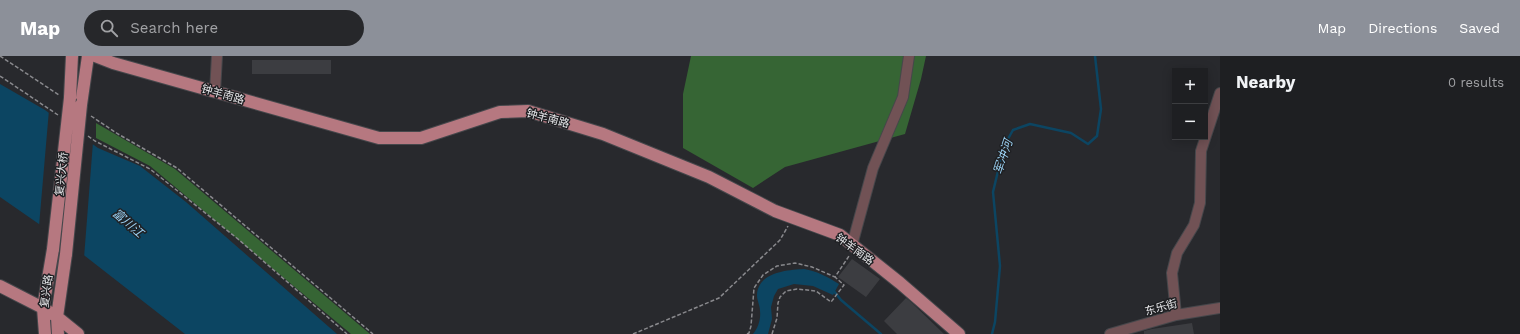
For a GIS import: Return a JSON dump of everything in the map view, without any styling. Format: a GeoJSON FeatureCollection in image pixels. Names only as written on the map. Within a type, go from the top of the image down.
{"type":"FeatureCollection","features":[{"type":"Feature","properties":{"kind":"main road"},"geometry":{"type":"LineString","coordinates":[[64,96],[72,56]]}},
{"type":"Feature","properties":{"kind":"main road"},"geometry":{"type":"LineString","coordinates":[[83,108],[88,56]]}},
{"type":"Feature","properties":{"kind":"main road","name":"钟羊南路"},"geometry":{"type":"LineString","coordinates":[[95,56],[113,63],[379,138],[421,138],[500,112],[528,111],[602,134],[709,177],[775,211],[840,235],[900,283],[959,334]]}},
{"type":"Feature","properties":{"kind":"main road","name":"复兴大桥"},"geometry":{"type":"LineString","coordinates":[[53,249],[64,96]]}},
{"type":"Feature","properties":{"kind":"main road","name":"复兴大桥"},"geometry":{"type":"LineString","coordinates":[[66,254],[83,108]]}},
{"type":"Feature","properties":{"kind":"main road","name":"复兴路"},"geometry":{"type":"LineString","coordinates":[[45,334],[43,313],[53,249]]}},
{"type":"Feature","properties":{"kind":"main road","name":"复兴路"},"geometry":{"type":"LineString","coordinates":[[60,328],[66,254]]}},
{"type":"Feature","properties":{"kind":"main road"},"geometry":{"type":"LineString","coordinates":[[0,286],[43,313],[60,328],[78,334]]}},
{"type":"Feature","properties":{"kind":"main road"},"geometry":{"type":"LineString","coordinates":[[0,293],[43,313]]}},
{"type":"Feature","properties":{"kind":"street"},"geometry":{"type":"LineString","coordinates":[[216,92],[217,56]]}},
{"type":"Feature","properties":{"kind":"street"},"geometry":{"type":"LineString","coordinates":[[853,246],[873,168],[903,97],[909,56]]}},
{"type":"Feature","properties":{"kind":"street"},"geometry":{"type":"LineString","coordinates":[[1176,315],[1172,273],[1177,253],[1194,225],[1200,203],[1202,151],[1220,93]]}},
{"type":"Feature","properties":{"kind":"street","name":"东乐街"},"geometry":{"type":"LineString","coordinates":[[1110,334],[1147,329],[1176,315],[1220,308]]}},
{"type":"Feature","properties":{"kind":"path"},"geometry":{"type":"LineString","coordinates":[[0,56],[64,96]]}},
{"type":"Feature","properties":{"kind":"path"},"geometry":{"type":"LineString","coordinates":[[0,76],[63,118]]}},
{"type":"Feature","properties":{"kind":"path"},"geometry":{"type":"LineString","coordinates":[[83,108],[118,134],[177,168],[373,334]]}},
{"type":"Feature","properties":{"kind":"path"},"geometry":{"type":"LineString","coordinates":[[88,136],[150,169],[238,239],[347,334]]}},
{"type":"Feature","properties":{"kind":"path"},"geometry":{"type":"LineString","coordinates":[[633,334],[720,298],[780,240],[792,218]]}},
{"type":"Feature","properties":{"kind":"path"},"geometry":{"type":"LineString","coordinates":[[835,277],[853,246]]}},
{"type":"Feature","properties":{"kind":"path"},"geometry":{"type":"LineString","coordinates":[[747,334],[749,333],[751,326],[754,288],[763,275],[778,266],[795,264],[812,267],[835,277],[844,285],[831,302],[816,291],[797,289],[786,291],[780,296],[772,334]]}},
{"type":"Feature","properties":{"kind":"green space"},"geometry":{"type":"Polygon","coordinates":[[[691,56],[926,56],[905,134],[785,167],[753,188],[683,148],[683,94],[691,56]]]}},
{"type":"Feature","properties":{"kind":"green space"},"geometry":{"type":"Polygon","coordinates":[[[96,123],[175,169],[370,334],[351,334],[150,166],[96,138],[96,123]]]}},
{"type":"Feature","properties":{"kind":"water","name":"富川江"},"geometry":{"type":"Polygon","coordinates":[[[0,84],[45,110],[98,148],[140,166],[186,202],[337,334],[185,334],[85,256],[0,197],[0,84]]]}},
{"type":"Feature","properties":{"kind":"water"},"geometry":{"type":"Polygon","coordinates":[[[804,269],[813,271],[839,284],[833,295],[813,286],[794,284],[778,289],[771,307],[772,319],[768,334],[753,334],[760,320],[760,309],[757,295],[762,281],[774,274],[790,270],[804,269]]]}},
{"type":"Feature","properties":{"kind":"pier"},"geometry":{"type":"Polygon","coordinates":[[[49,110],[93,142],[84,258],[39,226],[49,110]]]}},
{"type":"Feature","properties":{"kind":"building"},"geometry":{"type":"Polygon","coordinates":[[[252,60],[331,60],[331,74],[252,74],[252,60]]]}},
{"type":"Feature","properties":{"kind":"building"},"geometry":{"type":"Polygon","coordinates":[[[852,259],[880,279],[866,297],[838,277],[852,259]]]}},
{"type":"Feature","properties":{"kind":"building"},"geometry":{"type":"Polygon","coordinates":[[[906,298],[944,334],[897,334],[884,321],[906,298]]]}},
{"type":"Feature","properties":{"kind":"building"},"geometry":{"type":"Polygon","coordinates":[[[1192,323],[1194,334],[1144,334],[1144,331],[1152,329],[1192,323]]]}},
{"type":"Feature","properties":{"kind":"waterway","name":"军冲河"},"geometry":{"type":"LineString","coordinates":[[992,334],[995,322],[1000,266],[993,192],[1004,146],[1013,130],[1030,124],[1071,133],[1088,144],[1097,136],[1101,109],[1095,56]]}},
{"type":"Feature","properties":{"kind":"waterway","name":"军冲河"},"geometry":{"type":"LineString","coordinates":[[833,290],[841,300],[881,334]]}}]}
